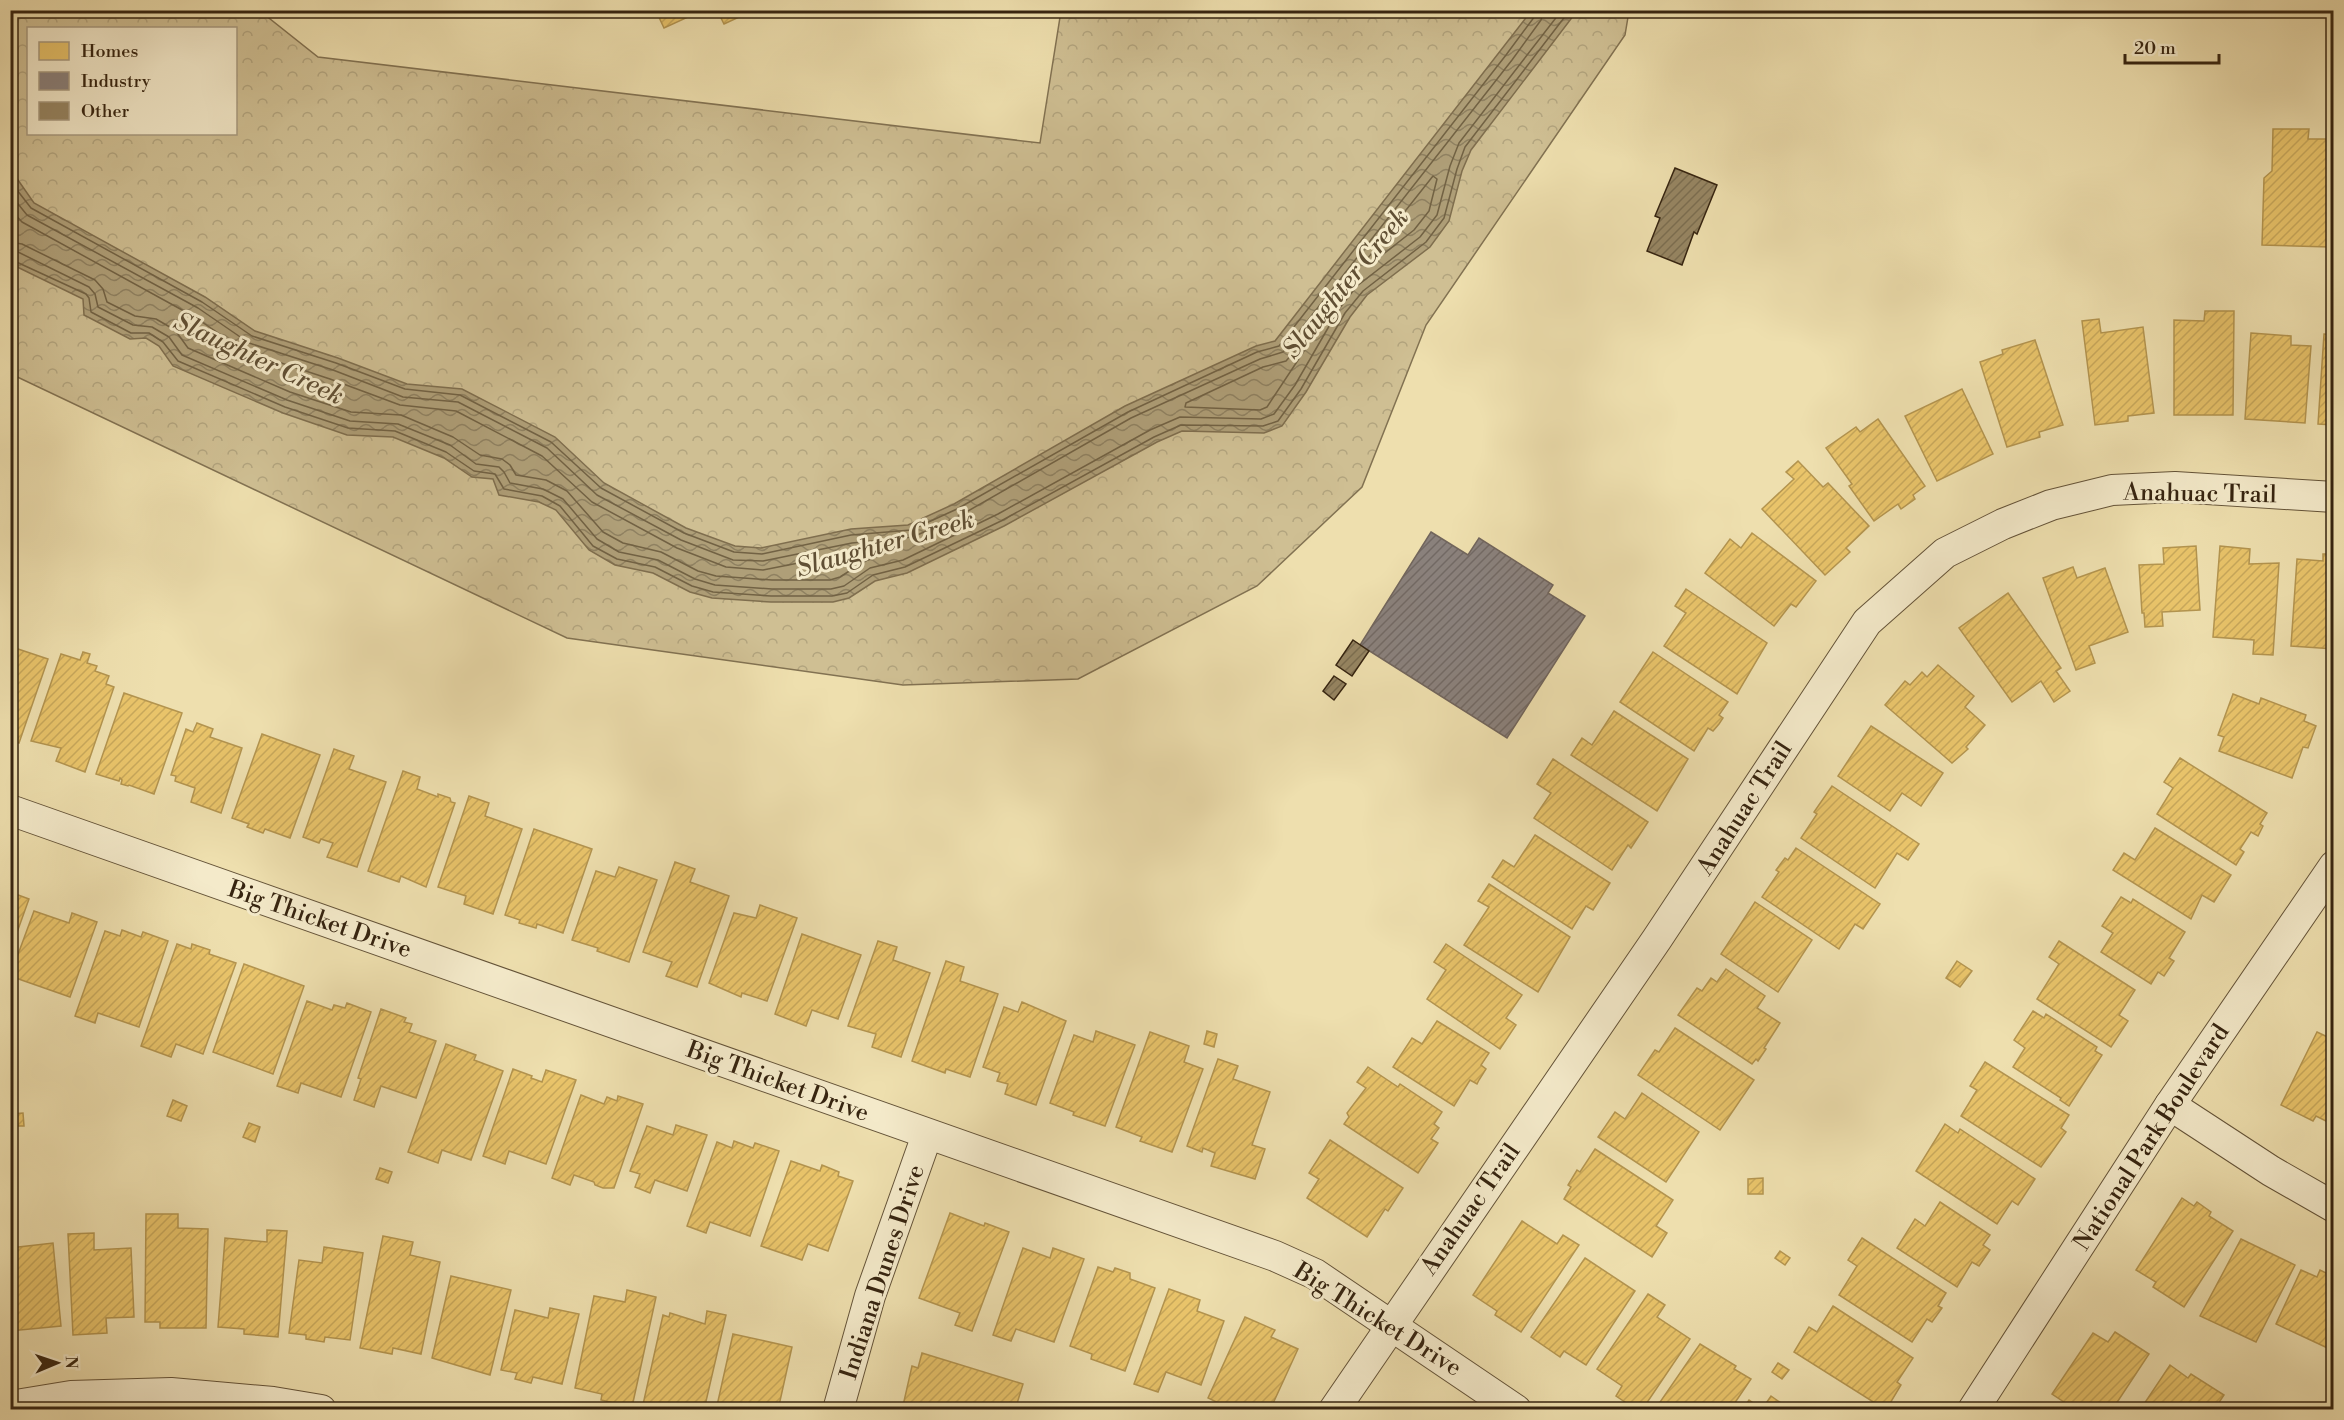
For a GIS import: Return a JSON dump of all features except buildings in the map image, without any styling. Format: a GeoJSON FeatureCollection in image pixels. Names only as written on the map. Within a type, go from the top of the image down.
{"type":"FeatureCollection","features":[{"type":"Feature","properties":{"kind":"street","name":"Anahuac Trail"},"geometry":{"type":"LineString","coordinates":[[1334,1410],[1657,939],[1868,622],[1945,553],[2003,524],[2051,505],[2112,490],[2175,487],[2334,497]]}},
{"type":"Feature","properties":{"kind":"street","name":"Big Thicket Drive"},"geometry":{"type":"LineString","coordinates":[[10,810],[1275,1256],[1315,1274],[1516,1410]]}},
{"type":"Feature","properties":{"kind":"street","name":"National Park Boulevard"},"geometry":{"type":"LineString","coordinates":[[1973,1410],[2170,1105],[2334,866]]}},
{"type":"Feature","properties":{"kind":"street"},"geometry":{"type":"LineString","coordinates":[[2170,1105],[2271,1171],[2334,1207]]}},
{"type":"Feature","properties":{"kind":"street","name":"Indiana Dunes Drive"},"geometry":{"type":"LineString","coordinates":[[838,1410],[870,1296],[927,1135]]}},
{"type":"Feature","properties":{"kind":"street"},"geometry":{"type":"LineString","coordinates":[[10,1406],[71,1396],[171,1393],[273,1402],[321,1410]]}},
{"type":"Feature","properties":{"kind":"green space"},"geometry":{"type":"Polygon","coordinates":[[[10,11],[260,11],[318,57],[1040,143],[1061,11],[1629,11],[1625,35],[1426,325],[1362,487],[1257,586],[1078,679],[903,685],[567,638],[11,374],[10,11]]]}},
{"type":"Feature","properties":{"kind":"water","name":"Slaughter Creek"},"geometry":{"type":"Polygon","coordinates":[[[1532,10],[1577,11],[1471,150],[1462,171],[1449,221],[1430,247],[1367,295],[1350,317],[1306,392],[1282,426],[1264,433],[1182,431],[1157,442],[1004,526],[907,573],[875,581],[849,598],[833,602],[771,602],[712,598],[690,592],[653,573],[615,565],[589,550],[556,510],[539,502],[499,495],[493,479],[472,477],[444,458],[393,437],[347,435],[283,413],[173,366],[159,346],[146,338],[130,339],[84,315],[83,299],[11,264],[11,170],[34,203],[205,297],[255,331],[338,358],[407,384],[462,389],[555,437],[604,483],[686,528],[735,546],[761,548],[851,529],[908,525],[954,504],[1125,406],[1256,346],[1275,341],[1532,10]]]}}]}
